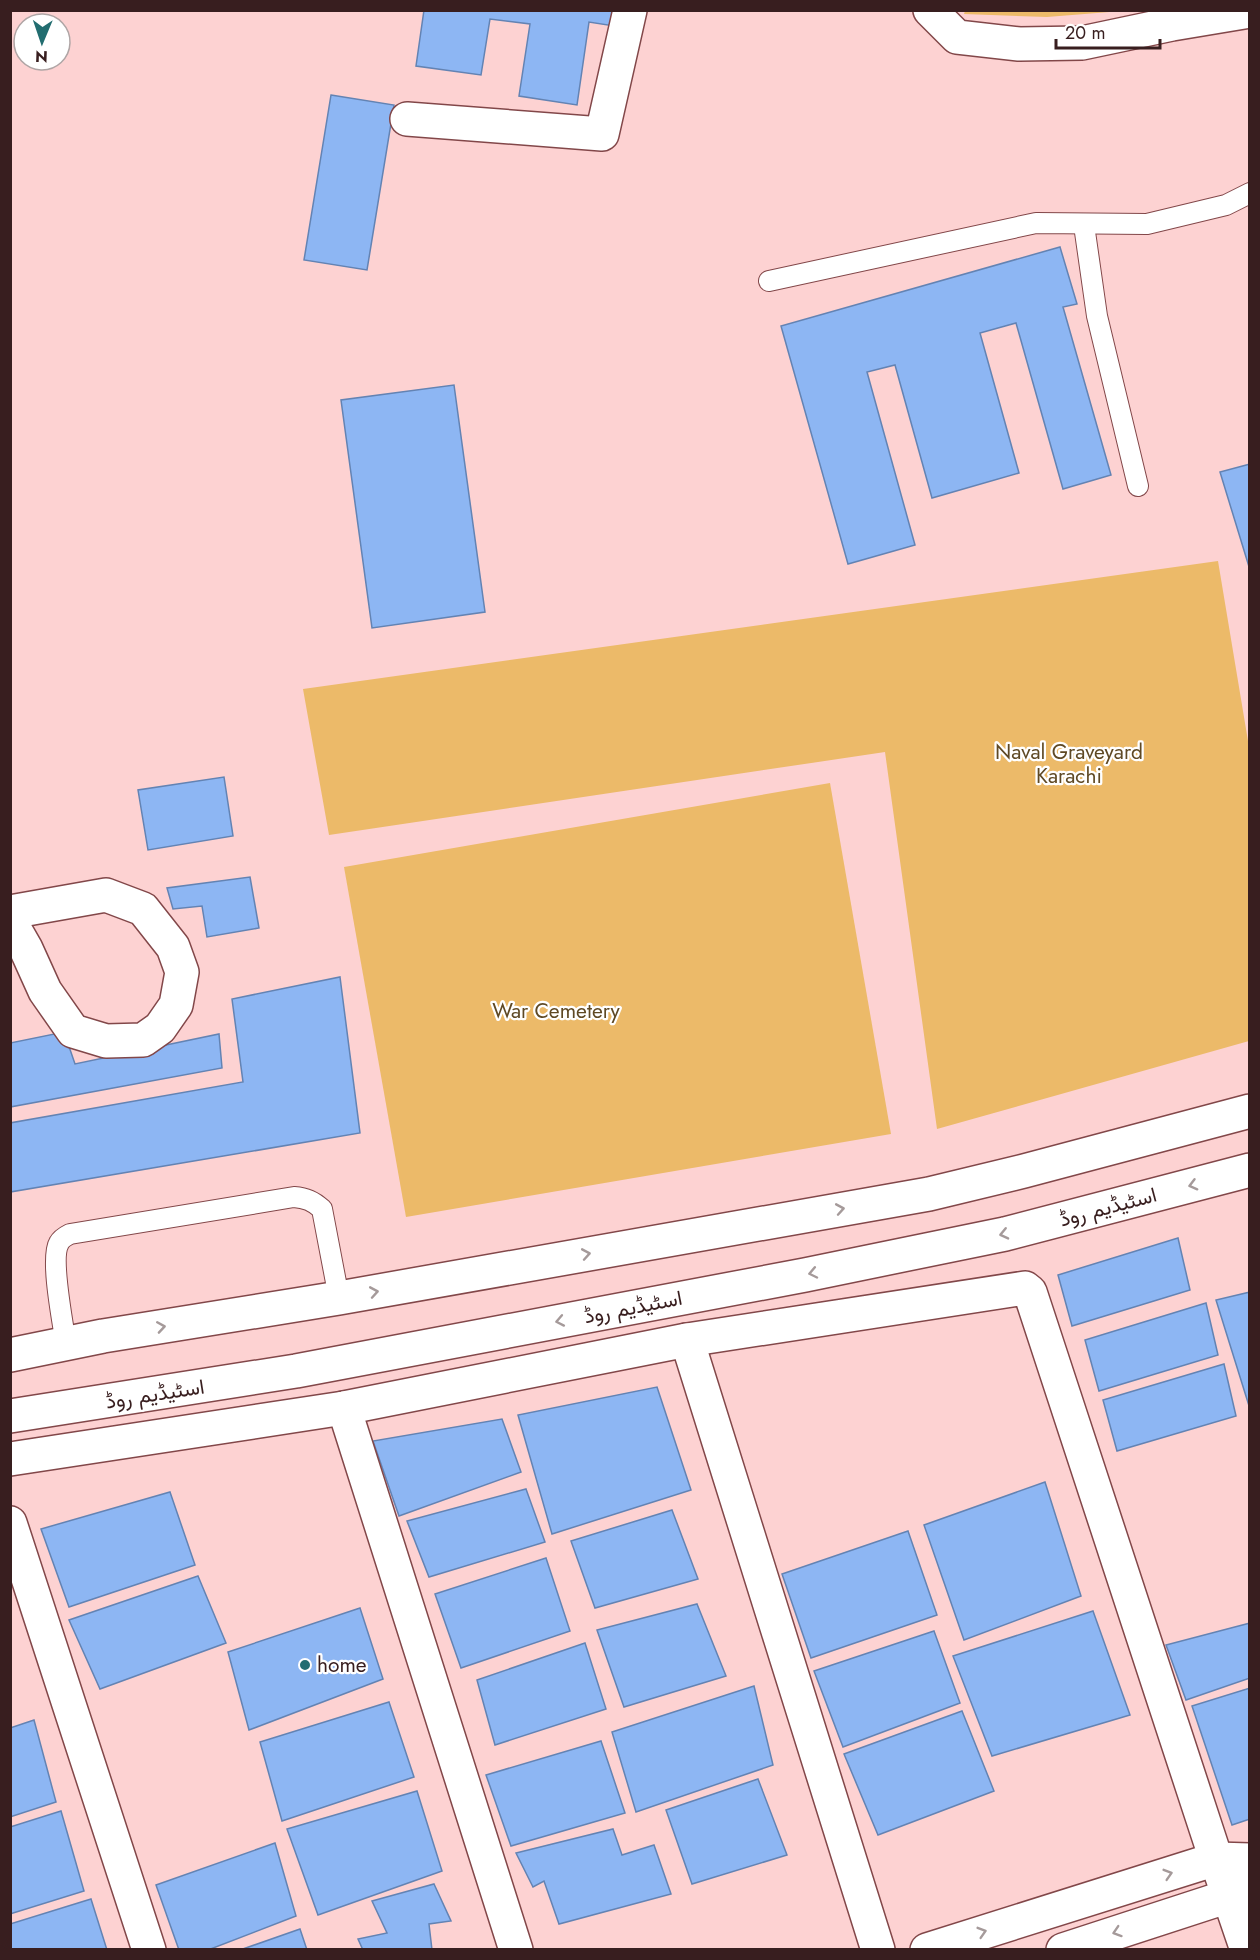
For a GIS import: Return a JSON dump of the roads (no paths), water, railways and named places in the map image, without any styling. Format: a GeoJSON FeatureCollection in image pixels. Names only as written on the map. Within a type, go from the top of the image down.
{"type":"FeatureCollection","features":[{"type":"Feature","properties":{"kind":"street"},"geometry":{"type":"LineString","coordinates":[[407,119],[602,134],[630,10]]}},
{"type":"Feature","properties":{"kind":"street"},"geometry":{"type":"LineString","coordinates":[[930,10],[957,37],[1019,44],[1082,43],[1172,24],[1250,11]]}},
{"type":"Feature","properties":{"kind":"street"},"geometry":{"type":"LineString","coordinates":[[10,912],[106,895],[144,909],[173,947],[182,972],[176,1005],[160,1028],[143,1040],[106,1041],[73,1031],[45,991],[10,921]]}},
{"type":"Feature","properties":{"kind":"street"},"geometry":{"type":"LineString","coordinates":[[10,1355],[929,1194],[1250,1111]]}},
{"type":"Feature","properties":{"kind":"street","name":"اسٹیڈیم روڈ"},"geometry":{"type":"LineString","coordinates":[[10,1416],[296,1371],[805,1275],[1005,1233],[1250,1170]]}},
{"type":"Feature","properties":{"kind":"street"},"geometry":{"type":"LineString","coordinates":[[10,1460],[344,1408],[687,1340],[1025,1288],[1030,1292],[1216,1859],[1239,1889],[1247,1950]]}},
{"type":"Feature","properties":{"kind":"street"},"geometry":{"type":"LineString","coordinates":[[687,1340],[878,1950]]}},
{"type":"Feature","properties":{"kind":"street"},"geometry":{"type":"LineString","coordinates":[[344,1408],[516,1950]]}},
{"type":"Feature","properties":{"kind":"street"},"geometry":{"type":"LineString","coordinates":[[10,1523],[148,1950]]}},
{"type":"Feature","properties":{"kind":"street"},"geometry":{"type":"LineString","coordinates":[[927,1950],[1216,1859],[1250,1860]]}},
{"type":"Feature","properties":{"kind":"street"},"geometry":{"type":"LineString","coordinates":[[1063,1950],[1239,1889]]}},
{"type":"Feature","properties":{"kind":"lane"},"geometry":{"type":"LineString","coordinates":[[769,281],[1036,223],[1147,224],[1226,205],[1250,193]]}},
{"type":"Feature","properties":{"kind":"lane"},"geometry":{"type":"LineString","coordinates":[[1084,225],[1097,316],[1138,486]]}},
{"type":"Feature","properties":{"kind":"lane"},"geometry":{"type":"LineString","coordinates":[[66,1344],[56,1250],[60,1241],[70,1234],[294,1197],[304,1198],[314,1201],[322,1209],[339,1298]]}},
{"type":"Feature","properties":{"kind":"place","name":"home"},"geometry":{"type":"Point","coordinates":[305,1665]}},
{"type":"Feature","properties":{"kind":"park label","name":"Naval Graveyard Karachi"},"geometry":{"type":"Point","coordinates":[1069,764]}},
{"type":"Feature","properties":{"kind":"park label","name":"War Cemetery"},"geometry":{"type":"Point","coordinates":[556,1011]}}]}
